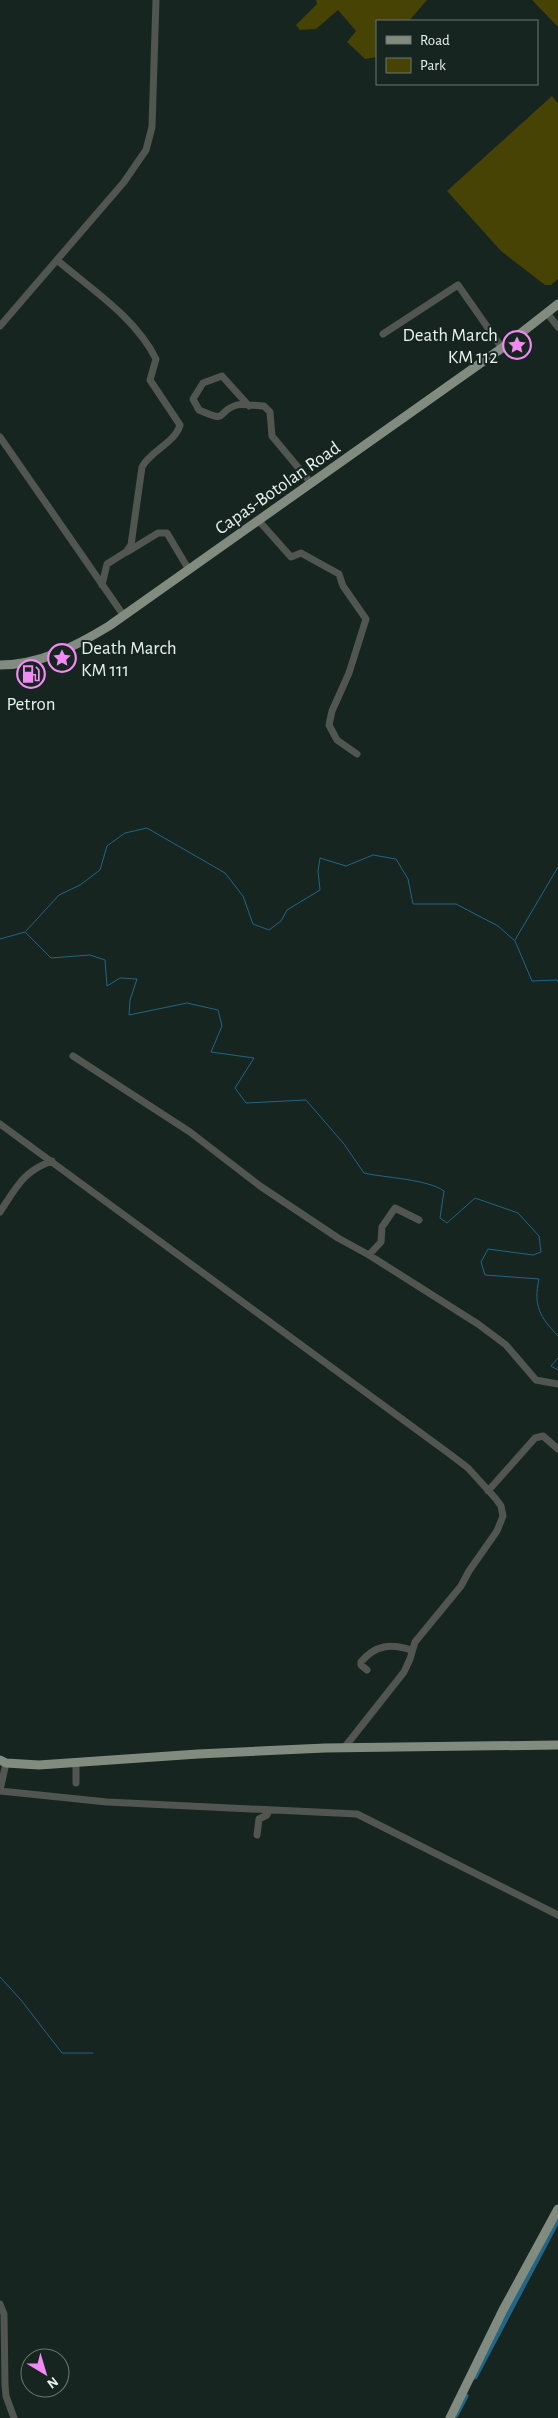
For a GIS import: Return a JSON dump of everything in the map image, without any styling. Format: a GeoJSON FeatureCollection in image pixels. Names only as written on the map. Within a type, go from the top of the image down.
{"type":"FeatureCollection","features":[{"type":"Feature","properties":{"kind":"main road","name":"Capas-Botolan Road"},"geometry":{"type":"LineString","coordinates":[[0,665],[27,662],[65,650],[124,616],[502,348],[558,304]]}},
{"type":"Feature","properties":{"kind":"main road"},"geometry":{"type":"LineString","coordinates":[[3,1762],[39,1765],[198,1754],[344,1748],[558,1745]]}},
{"type":"Feature","properties":{"kind":"main road"},"geometry":{"type":"LineString","coordinates":[[450,2418],[498,2319],[558,2209]]}},
{"type":"Feature","properties":{"kind":"street"},"geometry":{"type":"LineString","coordinates":[[0,326],[124,182],[146,150],[152,127],[156,0]]}},
{"type":"Feature","properties":{"kind":"street"},"geometry":{"type":"LineString","coordinates":[[58,260],[132,326],[156,359],[150,376],[151,383],[180,425],[175,434],[148,458],[142,467],[132,536],[126,552]]}},
{"type":"Feature","properties":{"kind":"street"},"geometry":{"type":"LineString","coordinates":[[384,334],[458,285],[502,348]]}},
{"type":"Feature","properties":{"kind":"street"},"geometry":{"type":"LineString","coordinates":[[547,313],[558,327]]}},
{"type":"Feature","properties":{"kind":"street"},"geometry":{"type":"LineString","coordinates":[[249,406],[223,376],[203,383],[193,399],[199,410],[216,418],[222,416],[235,406],[249,406],[264,406],[267,409],[272,436],[312,483]]}},
{"type":"Feature","properties":{"kind":"street"},"geometry":{"type":"LineString","coordinates":[[0,437],[124,616]]}},
{"type":"Feature","properties":{"kind":"street"},"geometry":{"type":"LineString","coordinates":[[258,521],[291,557],[301,553],[339,574],[343,586],[365,616],[349,673],[332,711],[329,725],[337,740],[357,754]]}},
{"type":"Feature","properties":{"kind":"street"},"geometry":{"type":"LineString","coordinates":[[102,585],[107,564],[158,533],[167,533],[189,570]]}},
{"type":"Feature","properties":{"kind":"street"},"geometry":{"type":"LineString","coordinates":[[74,1056],[182,1127],[260,1186],[338,1238],[369,1255],[495,1337],[506,1346],[536,1380],[558,1384]]}},
{"type":"Feature","properties":{"kind":"street"},"geometry":{"type":"LineString","coordinates":[[0,1124],[451,1455],[468,1468],[501,1506],[503,1516],[500,1526],[469,1571],[464,1582],[423,1631],[411,1650],[410,1659],[404,1672],[344,1748]]}},
{"type":"Feature","properties":{"kind":"street"},"geometry":{"type":"LineString","coordinates":[[0,1212],[24,1176],[35,1168],[52,1162]]}},
{"type":"Feature","properties":{"kind":"street"},"geometry":{"type":"LineString","coordinates":[[369,1255],[381,1242],[382,1228],[395,1208],[419,1220]]}},
{"type":"Feature","properties":{"kind":"street"},"geometry":{"type":"LineString","coordinates":[[488,1491],[538,1437],[544,1437],[558,1449]]}},
{"type":"Feature","properties":{"kind":"street"},"geometry":{"type":"LineString","coordinates":[[366,1670],[361,1665],[361,1662],[378,1647],[395,1646],[411,1650]]}},
{"type":"Feature","properties":{"kind":"street"},"geometry":{"type":"LineString","coordinates":[[3,1762],[0,1791],[107,1802],[351,1814],[364,1817],[558,1915]]}},
{"type":"Feature","properties":{"kind":"street"},"geometry":{"type":"LineString","coordinates":[[76,1763],[76,1783]]}},
{"type":"Feature","properties":{"kind":"street"},"geometry":{"type":"LineString","coordinates":[[257,1835],[259,1819],[267,1815],[269,1810]]}},
{"type":"Feature","properties":{"kind":"street"},"geometry":{"type":"LineString","coordinates":[[0,2304],[4,2314],[6,2396],[14,2418]]}},
{"type":"Feature","properties":{"kind":"green space"},"geometry":{"type":"Polygon","coordinates":[[[316,0],[427,0],[410,20],[376,20],[376,57],[365,59],[347,42],[356,31],[338,10],[316,29],[300,30],[296,25],[317,4],[316,0]]]}},
{"type":"Feature","properties":{"kind":"green space"},"geometry":{"type":"Polygon","coordinates":[[[532,0],[558,0],[558,27],[532,0]]]}},
{"type":"Feature","properties":{"kind":"green space"},"geometry":{"type":"Polygon","coordinates":[[[552,96],[558,103],[558,279],[551,285],[545,285],[501,251],[447,191],[552,96]]]}},
{"type":"Feature","properties":{"kind":"waterway"},"geometry":{"type":"LineString","coordinates":[[26,931],[59,895],[80,885],[100,870],[107,846],[125,833],[147,828],[225,873],[243,896],[253,924],[269,930],[281,921],[287,910],[320,890],[318,871],[320,858],[346,866],[373,855],[396,859],[408,879],[413,904],[456,904],[498,926],[515,941],[532,981],[557,980],[558,982]]}},
{"type":"Feature","properties":{"kind":"waterway"},"geometry":{"type":"LineString","coordinates":[[515,940],[558,867]]}},
{"type":"Feature","properties":{"kind":"waterway"},"geometry":{"type":"LineString","coordinates":[[0,939],[25,932],[51,958],[90,955],[105,960],[107,986],[120,978],[137,979],[130,1000],[129,1015],[187,1003],[218,1010],[222,1026],[211,1052],[254,1058],[235,1088],[246,1103],[306,1100],[344,1144],[364,1173],[417,1181],[444,1191],[440,1218],[447,1223],[475,1198],[518,1213],[539,1236],[541,1252],[533,1255],[488,1249],[481,1262],[485,1275],[539,1279],[537,1297],[542,1317],[558,1336]]}},
{"type":"Feature","properties":{"kind":"waterway"},"geometry":{"type":"LineString","coordinates":[[558,1358],[551,1366],[558,1370]]}},
{"type":"Feature","properties":{"kind":"waterway"},"geometry":{"type":"LineString","coordinates":[[0,1977],[21,2000],[62,2053],[93,2053]]}},
{"type":"Feature","properties":{"kind":"waterway"},"geometry":{"type":"LineString","coordinates":[[475,2377],[558,2220]]}},
{"type":"Feature","properties":{"kind":"waterway"},"geometry":{"type":"LineString","coordinates":[[456,2415],[466,2396]]}},
{"type":"Feature","properties":{"kind":"place","name":"Death March KM 112"},"geometry":{"type":"Point","coordinates":[517,345]}},
{"type":"Feature","properties":{"kind":"place","name":"Death March KM 111"},"geometry":{"type":"Point","coordinates":[62,658]}},
{"type":"Feature","properties":{"kind":"place","name":"Petron"},"geometry":{"type":"Point","coordinates":[31,674]}}]}
